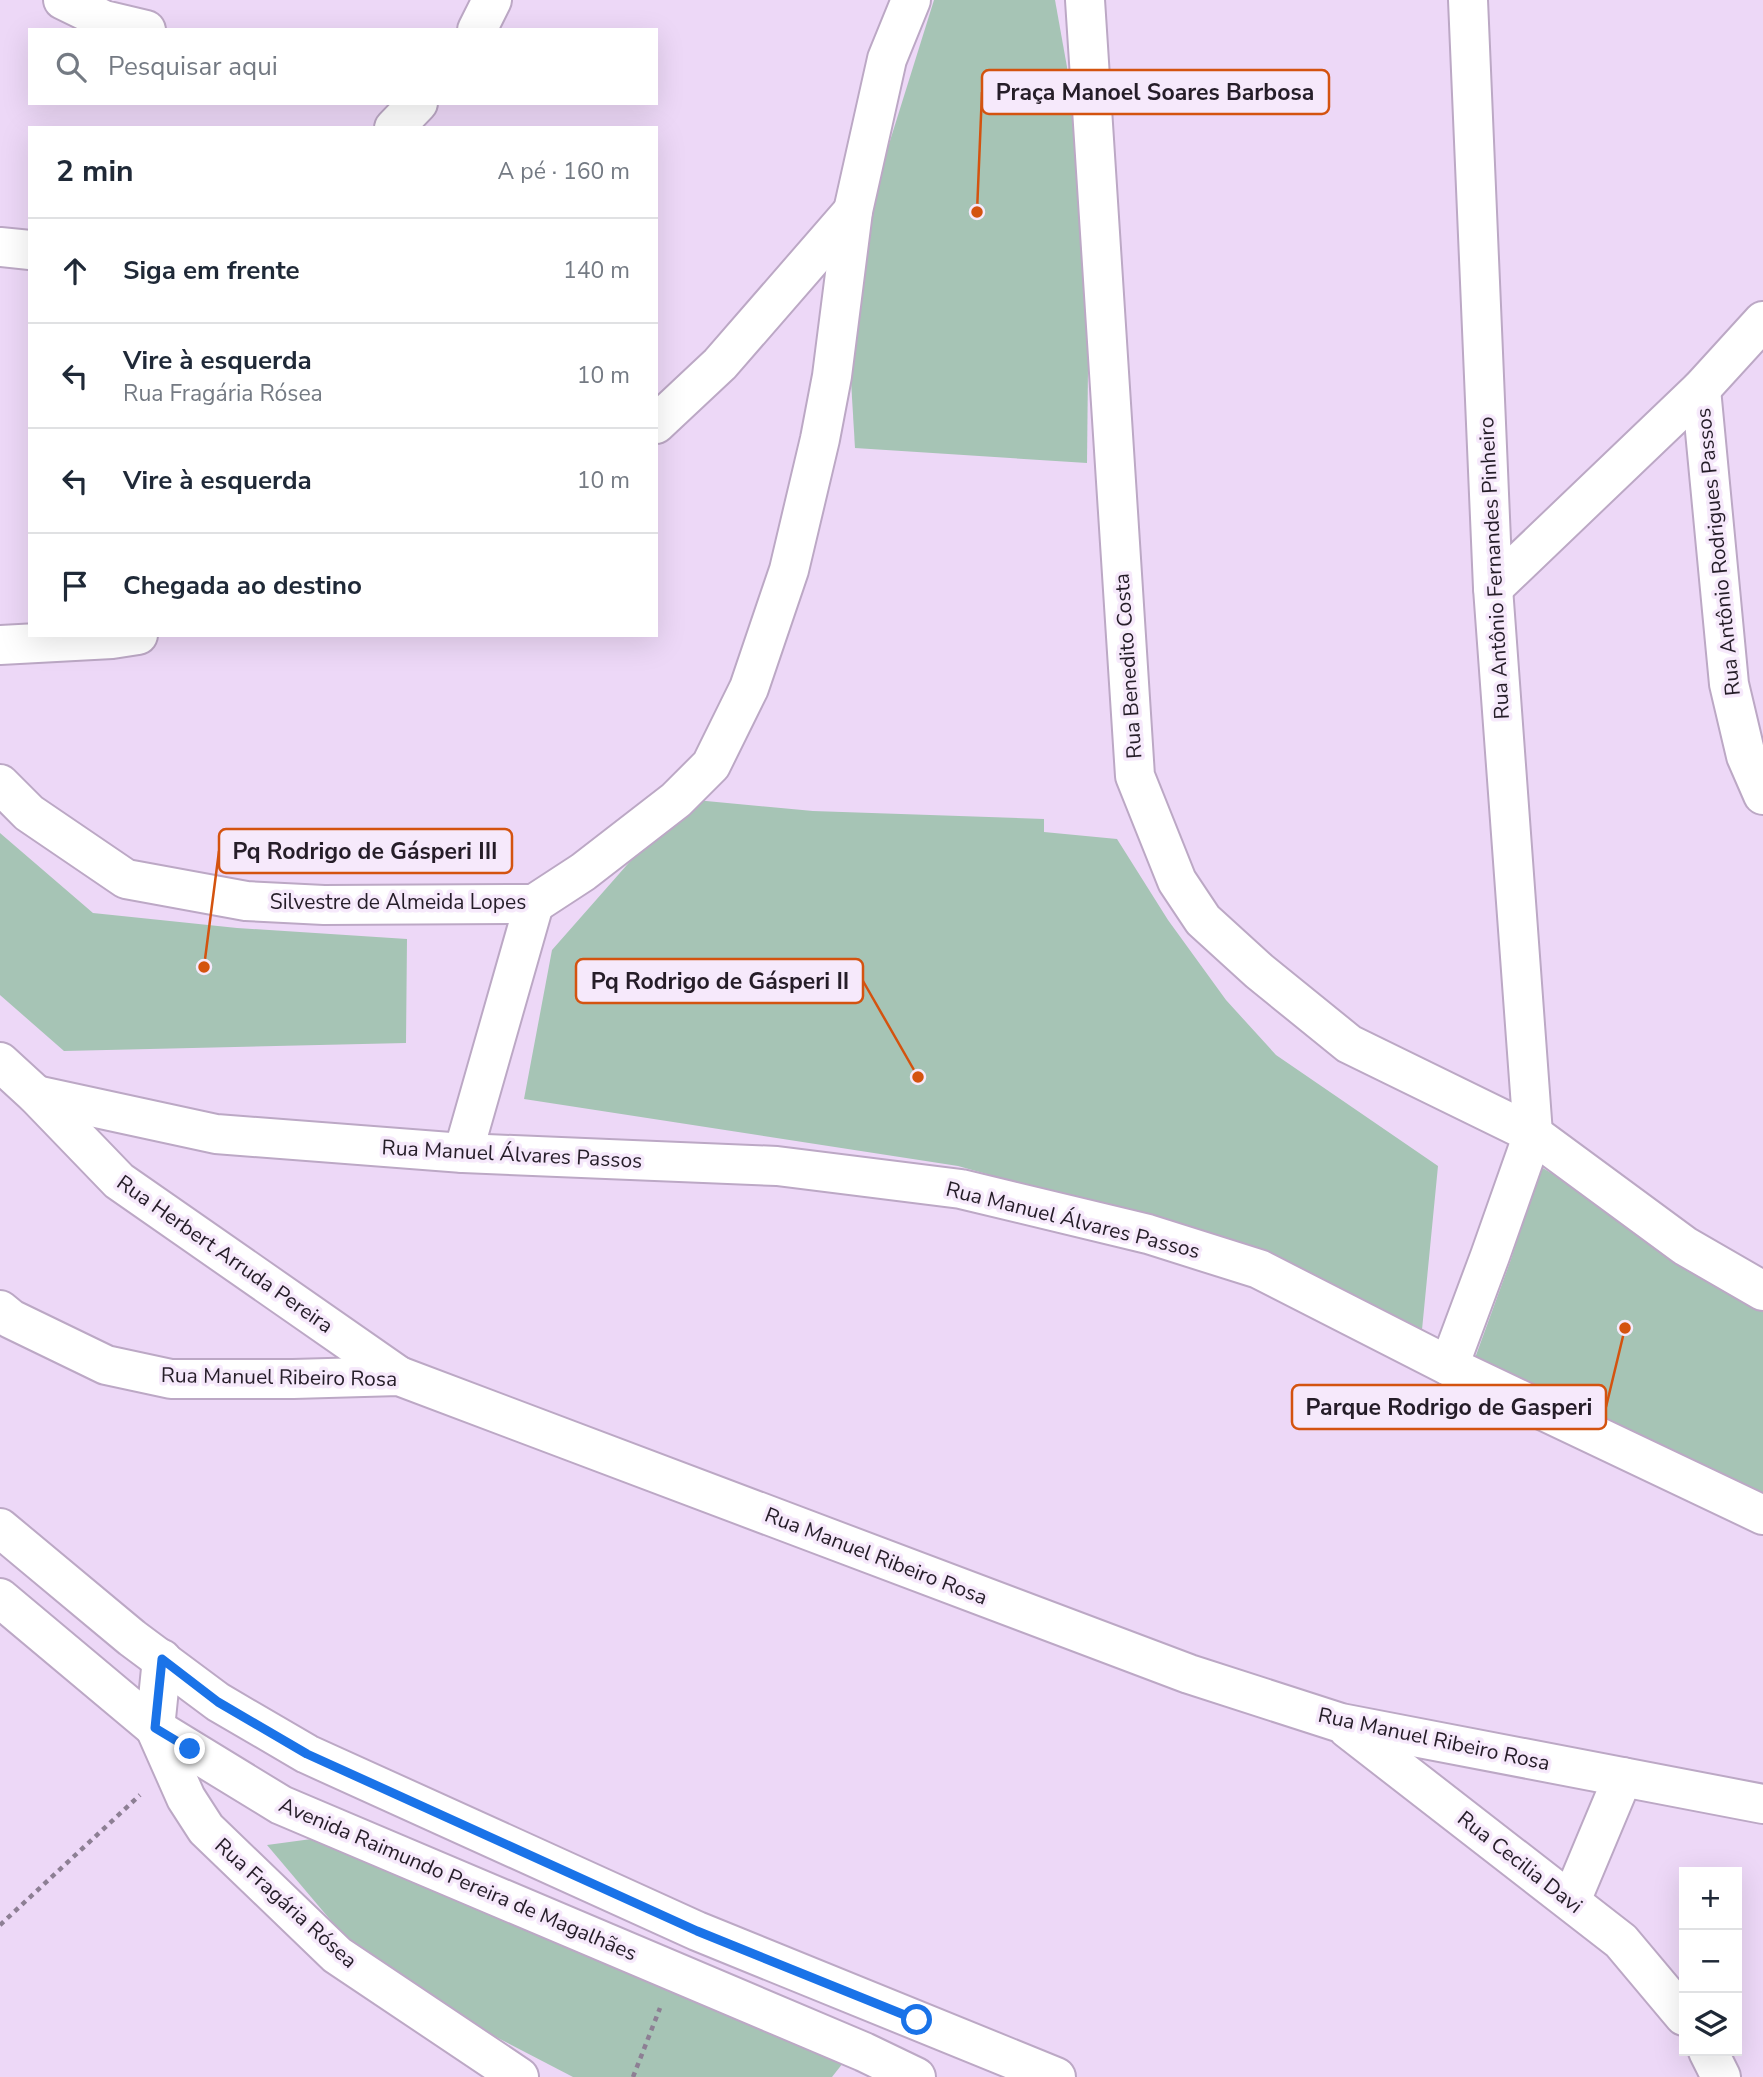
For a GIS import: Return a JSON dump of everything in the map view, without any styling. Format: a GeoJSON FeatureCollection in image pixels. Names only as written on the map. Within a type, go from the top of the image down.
{"type":"FeatureCollection","features":[{"type":"Feature","properties":{"kind":"street"},"geometry":{"type":"LineString","coordinates":[[63,0],[108,10],[142,28]]}},
{"type":"Feature","properties":{"kind":"street"},"geometry":{"type":"LineString","coordinates":[[478,28],[492,0]]}},
{"type":"Feature","properties":{"kind":"street","name":"Silvestre de Almeida Lopes"},"geometry":{"type":"LineString","coordinates":[[0,784],[29,813],[126,878],[246,901],[324,905],[534,904],[593,864],[676,800],[711,765],[749,688],[789,570],[832,376],[853,211],[887,59],[911,0]]}},
{"type":"Feature","properties":{"kind":"street","name":"Rua Benedito Costa"},"geometry":{"type":"LineString","coordinates":[[1085,0],[1135,776],[1144,800],[1177,881],[1203,920],[1259,971],[1349,1044],[1532,1134]]}},
{"type":"Feature","properties":{"kind":"street","name":"Rua Antônio Fernandes Pinheiro"},"geometry":{"type":"LineString","coordinates":[[1449,1366],[1532,1134],[1493,588],[1468,0]]}},
{"type":"Feature","properties":{"kind":"street"},"geometry":{"type":"LineString","coordinates":[[396,126],[416,105]]}},
{"type":"Feature","properties":{"kind":"street"},"geometry":{"type":"LineString","coordinates":[[658,422],[720,364],[853,211]]}},
{"type":"Feature","properties":{"kind":"street"},"geometry":{"type":"LineString","coordinates":[[0,247],[28,250]]}},
{"type":"Feature","properties":{"kind":"street"},"geometry":{"type":"LineString","coordinates":[[1493,588],[1701,388],[1763,321]]}},
{"type":"Feature","properties":{"kind":"street","name":"Rua Antônio Rodrigues Passos"},"geometry":{"type":"LineString","coordinates":[[1701,388],[1729,684],[1746,756],[1763,795]]}},
{"type":"Feature","properties":{"kind":"street"},"geometry":{"type":"LineString","coordinates":[[0,645],[125,637]]}},
{"type":"Feature","properties":{"kind":"street"},"geometry":{"type":"LineString","coordinates":[[463,1153],[534,904]]}},
{"type":"Feature","properties":{"kind":"street","name":"Rua Herbert Arruda Pereira"},"geometry":{"type":"LineString","coordinates":[[0,1062],[36,1095],[119,1181],[268,1282],[332,1331],[399,1376]]}},
{"type":"Feature","properties":{"kind":"street","name":"Rua Manuel Álvares Passos"},"geometry":{"type":"LineString","coordinates":[[36,1095],[216,1134],[463,1153],[777,1166],[961,1189],[1148,1234],[1259,1269],[1449,1366],[1763,1515]]}},
{"type":"Feature","properties":{"kind":"street"},"geometry":{"type":"LineString","coordinates":[[1532,1134],[1685,1246],[1763,1291]]}},
{"type":"Feature","properties":{"kind":"street","name":"Rua Manuel Ribeiro Rosa"},"geometry":{"type":"LineString","coordinates":[[0,1310],[11,1319],[106,1365],[172,1379],[399,1376],[1189,1674],[1341,1723],[1763,1804]]}},
{"type":"Feature","properties":{"kind":"street"},"geometry":{"type":"LineString","coordinates":[[0,1528],[132,1638],[218,1702],[307,1754],[697,1931],[1056,2077]]}},
{"type":"Feature","properties":{"kind":"street","name":"Avenida Raimundo Pereira de Magalhães"},"geometry":{"type":"LineString","coordinates":[[0,1598],[155,1728],[281,1805],[864,2052],[916,2077]]}},
{"type":"Feature","properties":{"kind":"street","name":"Rua Fragária Rósea"},"geometry":{"type":"LineString","coordinates":[[162,1659],[155,1728],[186,1798],[206,1829],[337,1955],[519,2077]]}},
{"type":"Feature","properties":{"kind":"street","name":"Rua Cecilia Davi"},"geometry":{"type":"LineString","coordinates":[[1341,1723],[1621,1941],[1679,2010]]}},
{"type":"Feature","properties":{"kind":"street"},"geometry":{"type":"LineString","coordinates":[[1571,1901],[1623,1777]]}},
{"type":"Feature","properties":{"kind":"street"},"geometry":{"type":"LineString","coordinates":[[1710,2056],[1721,2077]]}},
{"type":"Feature","properties":{"kind":"path"},"geometry":{"type":"LineString","coordinates":[[0,1925],[172,1766]]}},
{"type":"Feature","properties":{"kind":"path"},"geometry":{"type":"LineString","coordinates":[[633,2077],[674,1972]]}},
{"type":"Feature","properties":{"kind":"green space"},"geometry":{"type":"Polygon","coordinates":[[[934,0],[1055,0],[1067,67],[1089,273],[1087,463],[855,448],[850,364],[855,306],[879,176],[934,0]]]}},
{"type":"Feature","properties":{"kind":"green space"},"geometry":{"type":"Polygon","coordinates":[[[685,799],[813,811],[1044,819],[1044,832],[1117,839],[1168,920],[1226,1000],[1276,1055],[1438,1166],[1421,1340],[1250,1247],[958,1166],[524,1099],[552,950],[685,799]]]}},
{"type":"Feature","properties":{"kind":"green space"},"geometry":{"type":"Polygon","coordinates":[[[0,833],[93,913],[237,928],[407,939],[406,1043],[64,1051],[0,995],[0,833]]]}},
{"type":"Feature","properties":{"kind":"green space"},"geometry":{"type":"Polygon","coordinates":[[[1541,1167],[1763,1298],[1763,1497],[1475,1358],[1541,1167]]]}},
{"type":"Feature","properties":{"kind":"green space"},"geometry":{"type":"Polygon","coordinates":[[[319,1838],[843,2063],[832,2077],[573,2077],[377,1975],[267,1845],[319,1838]]]}},
{"type":"Feature","properties":{"kind":"place","name":"Praça Manoel Soares Barbosa"},"geometry":{"type":"Point","coordinates":[977,212]}},
{"type":"Feature","properties":{"kind":"place","name":"Pq Rodrigo de Gásperi III"},"geometry":{"type":"Point","coordinates":[204,967]}},
{"type":"Feature","properties":{"kind":"place","name":"Pq Rodrigo de Gásperi II"},"geometry":{"type":"Point","coordinates":[918,1077]}},
{"type":"Feature","properties":{"kind":"place","name":"Parque Rodrigo de Gasperi"},"geometry":{"type":"Point","coordinates":[1625,1328]}},
{"type":"Feature","properties":{"kind":"route"},"geometry":{"type":"LineString","coordinates":[[190,1749],[155,1728],[162,1659],[218,1702],[307,1754],[697,1931],[917,2020]]}}]}
